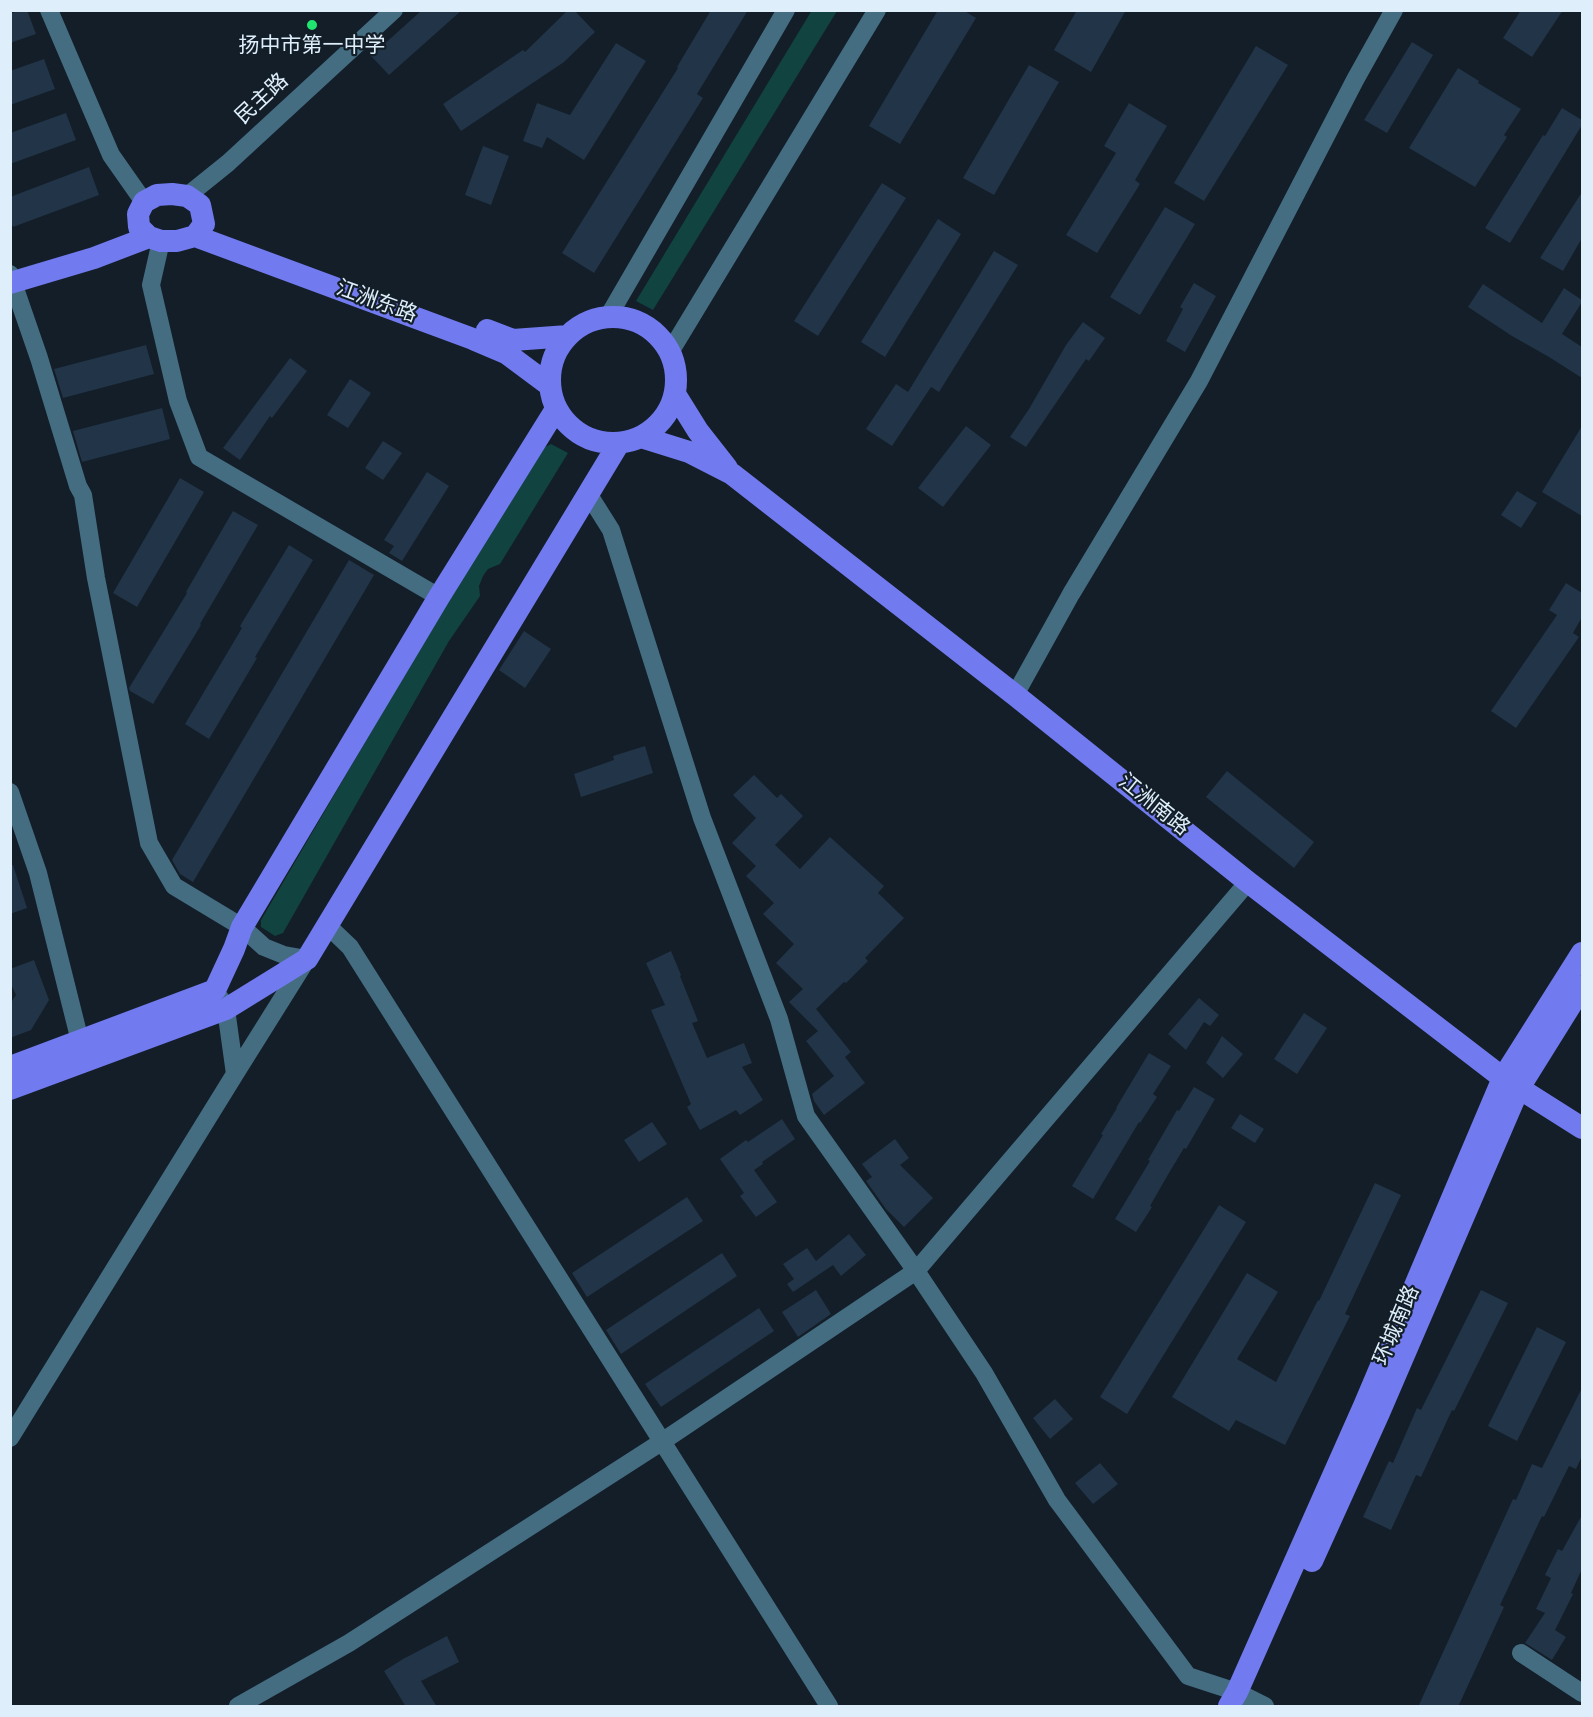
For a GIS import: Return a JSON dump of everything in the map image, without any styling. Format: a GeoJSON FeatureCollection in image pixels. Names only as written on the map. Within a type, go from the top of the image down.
{"type":"FeatureCollection","features":[{"type":"Feature","properties":{"kind":"main road"},"geometry":{"type":"LineString","coordinates":[[12,280],[155,239],[177,241],[200,230],[200,205],[187,196],[171,194],[157,195],[144,202],[138,214],[139,227],[155,239]]}},
{"type":"Feature","properties":{"kind":"main road","name":"江洲东路"},"geometry":{"type":"LineString","coordinates":[[200,230],[513,340],[568,336]]}},
{"type":"Feature","properties":{"kind":"main road","name":"江洲东路"},"geometry":{"type":"LineString","coordinates":[[200,230],[495,348],[506,353],[549,385]]}},
{"type":"Feature","properties":{"kind":"main road"},"geometry":{"type":"LineString","coordinates":[[608,317],[638,322],[662,340],[670,352],[676,380],[675,394],[663,419],[641,437],[619,443],[594,441],[572,429],[556,409],[549,385],[553,358],[559,346],[578,327],[608,317]]}},
{"type":"Feature","properties":{"kind":"main road"},"geometry":{"type":"LineString","coordinates":[[675,394],[698,430],[732,474]]}},
{"type":"Feature","properties":{"kind":"main road"},"geometry":{"type":"LineString","coordinates":[[10,1067],[215,990],[242,927],[439,597],[556,409]]}},
{"type":"Feature","properties":{"kind":"main road"},"geometry":{"type":"LineString","coordinates":[[641,437],[689,452],[732,474]]}},
{"type":"Feature","properties":{"kind":"main road"},"geometry":{"type":"LineString","coordinates":[[10,1089],[226,1009],[307,959],[619,443]]}},
{"type":"Feature","properties":{"kind":"main road","name":"江洲南路"},"geometry":{"type":"LineString","coordinates":[[732,474],[1015,695],[1248,882],[1511,1083],[1582,1128]]}},
{"type":"Feature","properties":{"kind":"main road","name":"环城南路"},"geometry":{"type":"LineString","coordinates":[[1245,1702],[1364,1406],[1511,1083],[1582,953]]}},
{"type":"Feature","properties":{"kind":"main road","name":"环城南路"},"geometry":{"type":"LineString","coordinates":[[1511,1083],[1582,987]]}},
{"type":"Feature","properties":{"kind":"street"},"geometry":{"type":"LineString","coordinates":[[49,10],[111,154],[144,202]]}},
{"type":"Feature","properties":{"kind":"street","name":"民主路"},"geometry":{"type":"LineString","coordinates":[[187,196],[228,163],[394,10]]}},
{"type":"Feature","properties":{"kind":"street"},"geometry":{"type":"LineString","coordinates":[[608,317],[786,10]]}},
{"type":"Feature","properties":{"kind":"street"},"geometry":{"type":"LineString","coordinates":[[670,352],[877,10]]}},
{"type":"Feature","properties":{"kind":"street"},"geometry":{"type":"LineString","coordinates":[[1015,695],[1071,594],[1199,381],[1355,80],[1394,10]]}},
{"type":"Feature","properties":{"kind":"street"},"geometry":{"type":"LineString","coordinates":[[155,239],[151,285],[178,402],[199,456],[439,597]]}},
{"type":"Feature","properties":{"kind":"street"},"geometry":{"type":"LineString","coordinates":[[10,1438],[307,959],[284,955],[264,947],[242,927],[174,886],[149,843],[96,578],[83,495],[78,486],[12,280]]}},
{"type":"Feature","properties":{"kind":"street"},"geometry":{"type":"LineString","coordinates":[[589,495],[611,530],[702,818],[779,1019],[806,1116],[916,1271],[984,1373],[1057,1500],[1188,1676],[1245,1702]]}},
{"type":"Feature","properties":{"kind":"street"},"geometry":{"type":"LineString","coordinates":[[10,792],[38,873],[80,1041]]}},
{"type":"Feature","properties":{"kind":"street"},"geometry":{"type":"LineString","coordinates":[[238,1707],[350,1644],[663,1441],[916,1271],[1248,882]]}},
{"type":"Feature","properties":{"kind":"street"},"geometry":{"type":"LineString","coordinates":[[328,926],[350,947],[829,1707]]}},
{"type":"Feature","properties":{"kind":"street"},"geometry":{"type":"LineString","coordinates":[[215,990],[226,1009],[235,1074]]}},
{"type":"Feature","properties":{"kind":"street"},"geometry":{"type":"LineString","coordinates":[[1521,1653],[1582,1693]]}},
{"type":"Feature","properties":{"kind":"shaded area"},"geometry":{"type":"Polygon","coordinates":[[[812,10],[837,11],[653,310],[636,301],[812,10]]]}},
{"type":"Feature","properties":{"kind":"shaded area"},"geometry":{"type":"Polygon","coordinates":[[[551,444],[568,453],[500,564],[488,569],[483,576],[479,586],[480,596],[449,641],[283,933],[275,936],[261,927],[261,920],[419,650],[541,449],[551,444]]]}},
{"type":"Feature","properties":{"kind":"building"},"geometry":{"type":"Polygon","coordinates":[[[27,10],[36,34],[10,43],[10,14],[27,10]]]}},
{"type":"Feature","properties":{"kind":"building"},"geometry":{"type":"Polygon","coordinates":[[[422,10],[462,10],[389,75],[371,56],[422,10]]]}},
{"type":"Feature","properties":{"kind":"building"},"geometry":{"type":"Polygon","coordinates":[[[568,10],[574,10],[595,32],[564,62],[461,131],[443,104],[523,50],[525,52],[568,10]]]}},
{"type":"Feature","properties":{"kind":"building"},"geometry":{"type":"Polygon","coordinates":[[[711,10],[748,10],[697,94],[703,98],[594,273],[562,253],[678,68],[711,10]]]}},
{"type":"Feature","properties":{"kind":"building"},"geometry":{"type":"Polygon","coordinates":[[[938,10],[963,10],[976,18],[900,144],[869,126],[938,10]]]}},
{"type":"Feature","properties":{"kind":"building"},"geometry":{"type":"Polygon","coordinates":[[[1077,10],[1126,10],[1091,72],[1054,50],[1077,10]]]}},
{"type":"Feature","properties":{"kind":"building"},"geometry":{"type":"Polygon","coordinates":[[[1521,10],[1563,10],[1532,57],[1503,38],[1521,10]]]}},
{"type":"Feature","properties":{"kind":"building"},"geometry":{"type":"Polygon","coordinates":[[[1412,42],[1433,55],[1387,133],[1364,120],[1412,42]]]}},
{"type":"Feature","properties":{"kind":"building"},"geometry":{"type":"Polygon","coordinates":[[[616,43],[646,61],[584,160],[547,137],[542,148],[523,141],[537,103],[570,115],[616,43]]]}},
{"type":"Feature","properties":{"kind":"building"},"geometry":{"type":"Polygon","coordinates":[[[1256,46],[1288,65],[1204,201],[1174,183],[1256,46]]]}},
{"type":"Feature","properties":{"kind":"building"},"geometry":{"type":"Polygon","coordinates":[[[44,59],[55,89],[10,105],[10,71],[44,59]]]}},
{"type":"Feature","properties":{"kind":"building"},"geometry":{"type":"Polygon","coordinates":[[[1029,65],[1059,82],[994,195],[963,178],[1029,65]]]}},
{"type":"Feature","properties":{"kind":"building"},"geometry":{"type":"Polygon","coordinates":[[[1458,68],[1521,109],[1504,135],[1507,137],[1475,187],[1409,148],[1458,68]]]}},
{"type":"Feature","properties":{"kind":"building"},"geometry":{"type":"Polygon","coordinates":[[[1129,103],[1167,126],[1135,180],[1140,184],[1097,253],[1066,235],[1116,153],[1104,146],[1129,103]]]}},
{"type":"Feature","properties":{"kind":"building"},"geometry":{"type":"Polygon","coordinates":[[[1562,108],[1582,120],[1582,125],[1510,243],[1485,228],[1562,108]]]}},
{"type":"Feature","properties":{"kind":"building"},"geometry":{"type":"Polygon","coordinates":[[[66,113],[76,140],[10,164],[10,133],[66,113]]]}},
{"type":"Feature","properties":{"kind":"building"},"geometry":{"type":"Polygon","coordinates":[[[483,146],[509,156],[491,205],[465,195],[483,146]]]}},
{"type":"Feature","properties":{"kind":"building"},"geometry":{"type":"Polygon","coordinates":[[[89,167],[99,195],[13,227],[10,220],[10,197],[89,167]]]}},
{"type":"Feature","properties":{"kind":"building"},"geometry":{"type":"Polygon","coordinates":[[[882,183],[906,198],[818,336],[794,321],[882,183]]]}},
{"type":"Feature","properties":{"kind":"building"},"geometry":{"type":"Polygon","coordinates":[[[1582,192],[1582,238],[1563,271],[1540,258],[1582,192]]]}},
{"type":"Feature","properties":{"kind":"building"},"geometry":{"type":"Polygon","coordinates":[[[1165,207],[1195,224],[1140,315],[1110,297],[1165,207]]]}},
{"type":"Feature","properties":{"kind":"building"},"geometry":{"type":"Polygon","coordinates":[[[938,219],[961,234],[885,357],[861,342],[938,219]]]}},
{"type":"Feature","properties":{"kind":"building"},"geometry":{"type":"Polygon","coordinates":[[[994,251],[1018,265],[939,392],[931,387],[892,446],[866,429],[896,384],[908,392],[994,251]]]}},
{"type":"Feature","properties":{"kind":"building"},"geometry":{"type":"Polygon","coordinates":[[[1194,283],[1216,296],[1185,352],[1166,341],[1183,309],[1180,307],[1194,283]]]}},
{"type":"Feature","properties":{"kind":"building"},"geometry":{"type":"Polygon","coordinates":[[[1483,284],[1542,323],[1564,288],[1582,300],[1562,334],[1582,347],[1582,378],[1468,307],[1483,284]]]}},
{"type":"Feature","properties":{"kind":"building"},"geometry":{"type":"Polygon","coordinates":[[[1083,322],[1105,338],[1089,361],[1086,359],[1026,447],[1010,437],[1066,345],[1083,322]]]}},
{"type":"Feature","properties":{"kind":"building"},"geometry":{"type":"Polygon","coordinates":[[[146,345],[154,374],[63,398],[54,369],[146,345]]]}},
{"type":"Feature","properties":{"kind":"building"},"geometry":{"type":"Polygon","coordinates":[[[290,358],[307,371],[272,418],[270,416],[240,460],[223,448],[290,358]]]}},
{"type":"Feature","properties":{"kind":"building"},"geometry":{"type":"Polygon","coordinates":[[[350,379],[371,393],[348,428],[327,415],[350,379]]]}},
{"type":"Feature","properties":{"kind":"building"},"geometry":{"type":"Polygon","coordinates":[[[162,408],[170,439],[82,462],[73,431],[162,408]]]}},
{"type":"Feature","properties":{"kind":"building"},"geometry":{"type":"Polygon","coordinates":[[[966,426],[991,445],[943,507],[918,488],[966,426]]]}},
{"type":"Feature","properties":{"kind":"building"},"geometry":{"type":"Polygon","coordinates":[[[1582,426],[1582,516],[1542,492],[1582,426]]]}},
{"type":"Feature","properties":{"kind":"building"},"geometry":{"type":"Polygon","coordinates":[[[383,441],[402,453],[383,480],[365,468],[383,441]]]}},
{"type":"Feature","properties":{"kind":"building"},"geometry":{"type":"Polygon","coordinates":[[[427,472],[449,486],[402,561],[389,553],[394,546],[384,540],[427,472]]]}},
{"type":"Feature","properties":{"kind":"building"},"geometry":{"type":"Polygon","coordinates":[[[180,478],[204,492],[137,607],[113,593],[180,478]]]}},
{"type":"Feature","properties":{"kind":"building"},"geometry":{"type":"Polygon","coordinates":[[[1517,491],[1537,503],[1521,528],[1501,515],[1517,491]]]}},
{"type":"Feature","properties":{"kind":"building"},"geometry":{"type":"Polygon","coordinates":[[[233,511],[258,525],[153,704],[130,691],[129,688],[187,593],[233,511]]]}},
{"type":"Feature","properties":{"kind":"building"},"geometry":{"type":"Polygon","coordinates":[[[289,545],[313,560],[209,739],[185,724],[289,545]]]}},
{"type":"Feature","properties":{"kind":"building"},"geometry":{"type":"Polygon","coordinates":[[[349,560],[374,575],[193,882],[180,874],[172,860],[349,560]]]}},
{"type":"Feature","properties":{"kind":"building"},"geometry":{"type":"Polygon","coordinates":[[[1566,583],[1582,593],[1582,617],[1573,633],[1579,637],[1516,728],[1491,711],[1557,615],[1549,610],[1566,583]]]}},
{"type":"Feature","properties":{"kind":"building"},"geometry":{"type":"Polygon","coordinates":[[[524,631],[551,649],[525,688],[499,670],[524,631]]]}},
{"type":"Feature","properties":{"kind":"building"},"geometry":{"type":"Polygon","coordinates":[[[645,746],[653,773],[581,797],[574,774],[614,760],[613,756],[645,746]]]}},
{"type":"Feature","properties":{"kind":"building"},"geometry":{"type":"Polygon","coordinates":[[[1227,771],[1314,842],[1294,868],[1206,797],[1227,771]]]}},
{"type":"Feature","properties":{"kind":"building"},"geometry":{"type":"Polygon","coordinates":[[[754,775],[777,798],[781,794],[803,816],[775,845],[800,869],[830,837],[884,886],[878,893],[904,918],[865,958],[868,961],[816,1009],[851,1052],[845,1057],[865,1083],[824,1115],[812,1094],[834,1076],[806,1041],[818,1031],[789,1002],[803,989],[776,963],[794,944],[763,914],[774,903],[746,876],[756,866],[732,843],[756,818],[733,795],[754,775]]]}},
{"type":"Feature","properties":{"kind":"building"},"geometry":{"type":"Polygon","coordinates":[[[10,865],[13,865],[27,908],[10,914],[10,865]]]}},
{"type":"Feature","properties":{"kind":"building"},"geometry":{"type":"Polygon","coordinates":[[[671,951],[698,1021],[692,1023],[707,1058],[744,1043],[752,1063],[742,1067],[763,1100],[740,1115],[736,1110],[700,1130],[687,1107],[691,1104],[651,1010],[665,1005],[646,963],[671,951]]]}},
{"type":"Feature","properties":{"kind":"building"},"geometry":{"type":"Polygon","coordinates":[[[34,960],[49,1000],[31,1030],[10,1038],[10,1004],[16,995],[10,982],[10,969],[34,960]]]}},
{"type":"Feature","properties":{"kind":"building"},"geometry":{"type":"Polygon","coordinates":[[[1199,998],[1219,1015],[1210,1026],[1204,1022],[1186,1050],[1168,1034],[1199,998]]]}},
{"type":"Feature","properties":{"kind":"building"},"geometry":{"type":"Polygon","coordinates":[[[1304,1013],[1327,1028],[1297,1074],[1274,1059],[1304,1013]]]}},
{"type":"Feature","properties":{"kind":"building"},"geometry":{"type":"Polygon","coordinates":[[[1222,1036],[1243,1054],[1223,1078],[1206,1063],[1222,1036]]]}},
{"type":"Feature","properties":{"kind":"building"},"geometry":{"type":"Polygon","coordinates":[[[1149,1053],[1171,1066],[1153,1094],[1157,1097],[1139,1122],[1093,1199],[1072,1186],[1149,1053]]]}},
{"type":"Feature","properties":{"kind":"building"},"geometry":{"type":"Polygon","coordinates":[[[1194,1087],[1215,1099],[1136,1232],[1115,1219],[1177,1110],[1179,1111],[1194,1087]]]}},
{"type":"Feature","properties":{"kind":"building"},"geometry":{"type":"Polygon","coordinates":[[[1240,1114],[1264,1129],[1255,1143],[1231,1128],[1240,1114]]]}},
{"type":"Feature","properties":{"kind":"building"},"geometry":{"type":"Polygon","coordinates":[[[782,1119],[795,1139],[754,1170],[777,1202],[756,1217],[740,1196],[744,1193],[720,1159],[746,1140],[748,1142],[782,1119]]]}},
{"type":"Feature","properties":{"kind":"building"},"geometry":{"type":"Polygon","coordinates":[[[652,1122],[667,1144],[639,1162],[624,1140],[652,1122]]]}},
{"type":"Feature","properties":{"kind":"building"},"geometry":{"type":"Polygon","coordinates":[[[895,1139],[909,1158],[900,1165],[933,1198],[904,1227],[886,1209],[866,1181],[872,1177],[862,1164],[895,1139]]]}},
{"type":"Feature","properties":{"kind":"building"},"geometry":{"type":"Polygon","coordinates":[[[1375,1183],[1401,1195],[1345,1314],[1350,1316],[1285,1445],[1236,1420],[1229,1431],[1172,1397],[1247,1273],[1278,1292],[1237,1359],[1276,1382],[1319,1301],[1375,1183]]]}},
{"type":"Feature","properties":{"kind":"building"},"geometry":{"type":"Polygon","coordinates":[[[687,1197],[703,1221],[587,1297],[572,1273],[687,1197]]]}},
{"type":"Feature","properties":{"kind":"building"},"geometry":{"type":"Polygon","coordinates":[[[1219,1205],[1246,1222],[1127,1414],[1100,1397],[1219,1205]]]}},
{"type":"Feature","properties":{"kind":"building"},"geometry":{"type":"Polygon","coordinates":[[[849,1234],[866,1255],[841,1276],[833,1265],[793,1292],[787,1284],[794,1279],[783,1264],[807,1248],[816,1261],[849,1234]]]}},
{"type":"Feature","properties":{"kind":"building"},"geometry":{"type":"Polygon","coordinates":[[[722,1253],[737,1276],[621,1354],[606,1330],[722,1253]]]}},
{"type":"Feature","properties":{"kind":"building"},"geometry":{"type":"Polygon","coordinates":[[[816,1290],[831,1314],[798,1337],[782,1312],[816,1290]]]}},
{"type":"Feature","properties":{"kind":"building"},"geometry":{"type":"Polygon","coordinates":[[[1481,1290],[1508,1303],[1454,1411],[1452,1410],[1421,1477],[1416,1475],[1391,1530],[1363,1517],[1389,1461],[1393,1463],[1417,1408],[1421,1410],[1481,1290]]]}},
{"type":"Feature","properties":{"kind":"building"},"geometry":{"type":"Polygon","coordinates":[[[759,1308],[774,1331],[661,1407],[645,1384],[759,1308]]]}},
{"type":"Feature","properties":{"kind":"building"},"geometry":{"type":"Polygon","coordinates":[[[1537,1327],[1566,1342],[1517,1441],[1488,1426],[1537,1327]]]}},
{"type":"Feature","properties":{"kind":"building"},"geometry":{"type":"Polygon","coordinates":[[[1582,1388],[1582,1456],[1576,1469],[1569,1466],[1544,1517],[1542,1516],[1500,1605],[1504,1607],[1458,1707],[1418,1707],[1513,1499],[1516,1500],[1532,1464],[1542,1468],[1582,1388]]]}},
{"type":"Feature","properties":{"kind":"building"},"geometry":{"type":"Polygon","coordinates":[[[1055,1399],[1073,1419],[1050,1439],[1033,1418],[1055,1399]]]}},
{"type":"Feature","properties":{"kind":"building"},"geometry":{"type":"Polygon","coordinates":[[[1100,1463],[1118,1484],[1093,1504],[1075,1483],[1100,1463]]]}},
{"type":"Feature","properties":{"kind":"building"},"geometry":{"type":"Polygon","coordinates":[[[1582,1515],[1582,1569],[1571,1593],[1573,1594],[1555,1630],[1566,1637],[1552,1660],[1525,1643],[1545,1613],[1536,1609],[1551,1578],[1545,1575],[1558,1549],[1562,1551],[1582,1515]]]}},
{"type":"Feature","properties":{"kind":"building"},"geometry":{"type":"Polygon","coordinates":[[[447,1636],[459,1662],[421,1681],[437,1707],[406,1707],[384,1671],[447,1636]]]}},
{"type":"Feature","properties":{"kind":"place","name":"扬中市第一中学"},"geometry":{"type":"Point","coordinates":[312,25]}}]}
